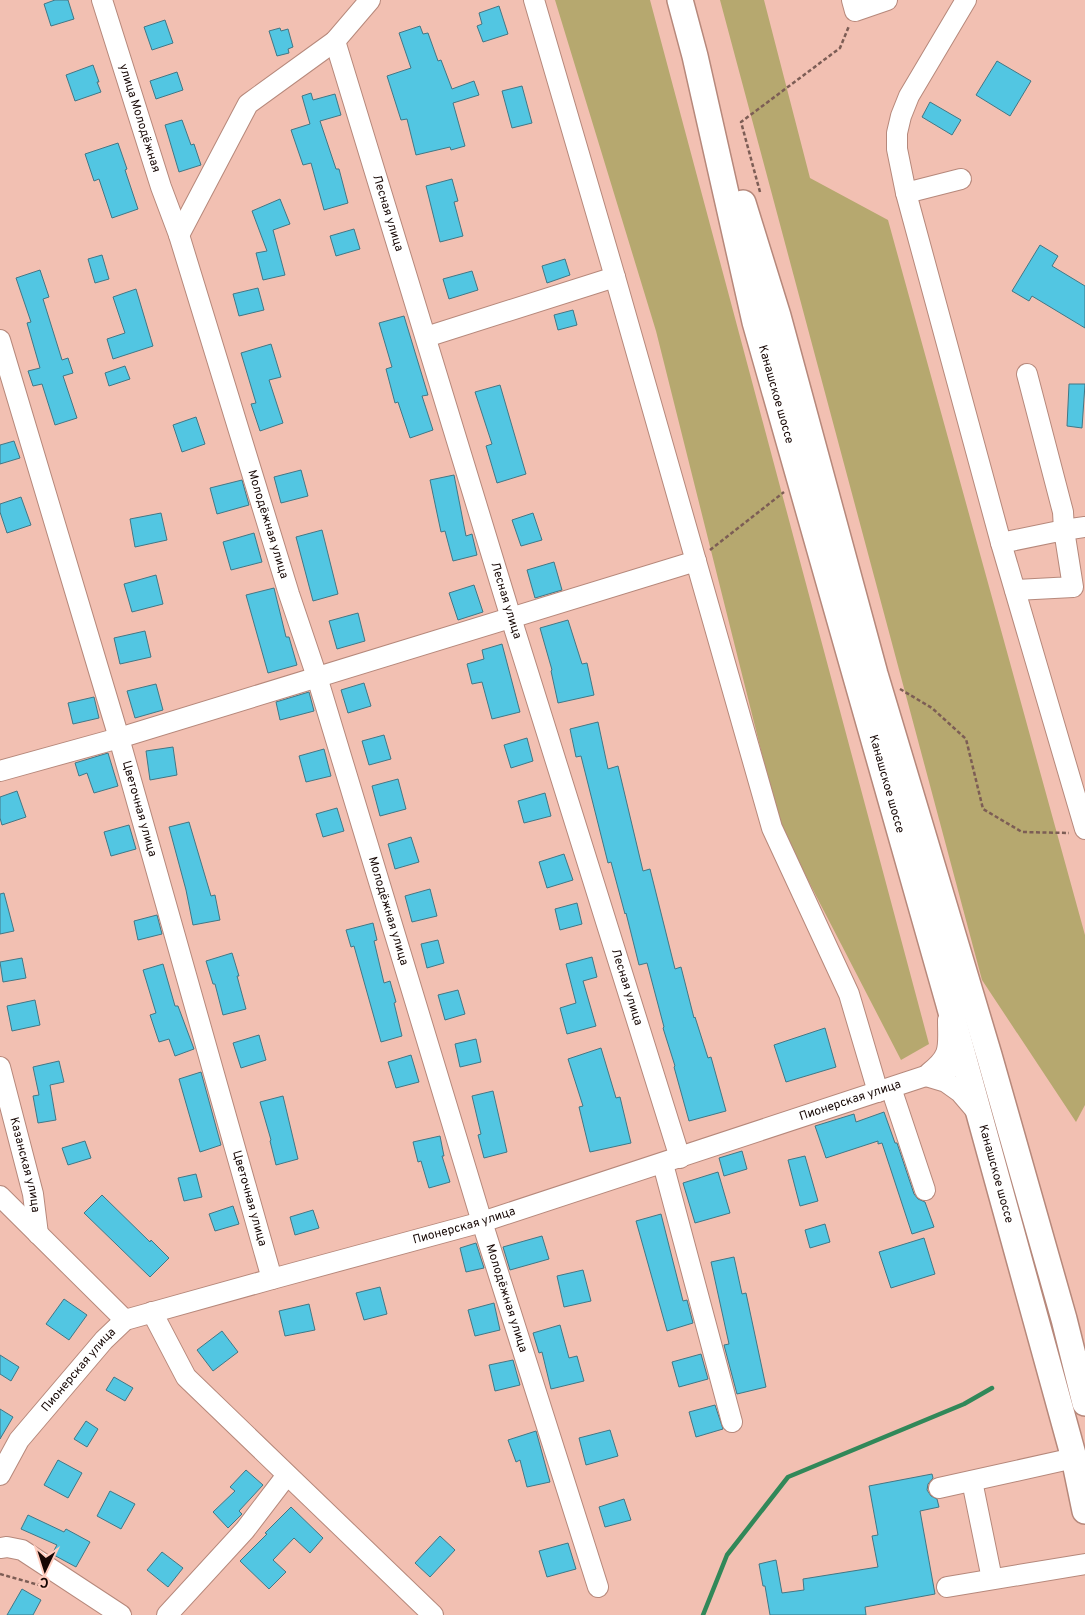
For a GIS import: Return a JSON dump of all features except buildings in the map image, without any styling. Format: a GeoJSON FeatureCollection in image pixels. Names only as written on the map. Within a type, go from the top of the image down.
{"type":"FeatureCollection","features":[{"type":"Feature","properties":{"kind":"main road","name":"Канашское шоссе"},"geometry":{"type":"LineString","coordinates":[[680,0],[695,56],[755,322],[980,1115],[1074,1458],[1085,1512]]}},
{"type":"Feature","properties":{"kind":"main road","name":"Канашское шоссе"},"geometry":{"type":"LineString","coordinates":[[695,56],[778,316],[875,674],[989,1054],[1064,1319],[1085,1402]]}},
{"type":"Feature","properties":{"kind":"main road","name":"Пионерская улица"},"geometry":{"type":"LineString","coordinates":[[965,1063],[989,1054]]}},
{"type":"Feature","properties":{"kind":"street","name":"улица Молодёжная"},"geometry":{"type":"LineString","coordinates":[[102,0],[161,188],[179,236]]}},
{"type":"Feature","properties":{"kind":"street"},"geometry":{"type":"LineString","coordinates":[[179,236],[248,104],[335,41],[370,0]]}},
{"type":"Feature","properties":{"kind":"street"},"geometry":{"type":"LineString","coordinates":[[534,0],[772,828],[849,994],[925,1190]]}},
{"type":"Feature","properties":{"kind":"street"},"geometry":{"type":"LineString","coordinates":[[853,6],[887,0]]}},
{"type":"Feature","properties":{"kind":"street"},"geometry":{"type":"LineString","coordinates":[[962,1],[909,96],[897,132],[897,149],[906,193],[1080,832]]}},
{"type":"Feature","properties":{"kind":"street","name":"Лесная улица"},"geometry":{"type":"LineString","coordinates":[[335,41],[511,618],[671,1161],[732,1422]]}},
{"type":"Feature","properties":{"kind":"street"},"geometry":{"type":"LineString","coordinates":[[906,193],[961,178]]}},
{"type":"Feature","properties":{"kind":"street","name":"Молодёжная улица"},"geometry":{"type":"LineString","coordinates":[[179,236],[288,594],[317,677],[482,1222],[598,1587]]}},
{"type":"Feature","properties":{"kind":"street"},"geometry":{"type":"LineString","coordinates":[[426,337],[615,277]]}},
{"type":"Feature","properties":{"kind":"street","name":"Цветочная улица"},"geometry":{"type":"LineString","coordinates":[[0,340],[119,738],[272,1279]]}},
{"type":"Feature","properties":{"kind":"street"},"geometry":{"type":"LineString","coordinates":[[1015,590],[1079,587],[1064,530],[1063,512],[1027,374]]}},
{"type":"Feature","properties":{"kind":"street"},"geometry":{"type":"LineString","coordinates":[[1001,543],[1085,526]]}},
{"type":"Feature","properties":{"kind":"street"},"geometry":{"type":"LineString","coordinates":[[0,770],[119,738],[696,561]]}},
{"type":"Feature","properties":{"kind":"street"},"geometry":{"type":"LineString","coordinates":[[926,1076],[941,1064],[946,1055],[948,1044],[948,1001]]}},
{"type":"Feature","properties":{"kind":"street","name":"Пионерская улица"},"geometry":{"type":"LineString","coordinates":[[0,1475],[20,1440],[104,1340],[125,1320],[482,1222],[965,1063]]}},
{"type":"Feature","properties":{"kind":"street","name":"Казанская улица"},"geometry":{"type":"LineString","coordinates":[[0,1067],[33,1194],[38,1234]]}},
{"type":"Feature","properties":{"kind":"street"},"geometry":{"type":"LineString","coordinates":[[926,1076],[946,1082],[960,1092],[980,1115]]}},
{"type":"Feature","properties":{"kind":"street","name":"Казанская улица"},"geometry":{"type":"LineString","coordinates":[[0,1196],[125,1320]]}},
{"type":"Feature","properties":{"kind":"street"},"geometry":{"type":"LineString","coordinates":[[152,1312],[186,1377],[433,1615]]}},
{"type":"Feature","properties":{"kind":"street"},"geometry":{"type":"LineString","coordinates":[[939,1488],[1074,1458]]}},
{"type":"Feature","properties":{"kind":"street"},"geometry":{"type":"LineString","coordinates":[[167,1615],[245,1530],[287,1475]]}},
{"type":"Feature","properties":{"kind":"street"},"geometry":{"type":"LineString","coordinates":[[972,1481],[992,1579]]}},
{"type":"Feature","properties":{"kind":"street"},"geometry":{"type":"LineString","coordinates":[[0,1548],[7,1547],[22,1550],[121,1615]]}},
{"type":"Feature","properties":{"kind":"street"},"geometry":{"type":"LineString","coordinates":[[947,1587],[1085,1564]]}},
{"type":"Feature","properties":{"kind":"path"},"geometry":{"type":"LineString","coordinates":[[761,198],[741,122],[840,48],[853,6]]}},
{"type":"Feature","properties":{"kind":"path"},"geometry":{"type":"LineString","coordinates":[[696,561],[788,489]]}},
{"type":"Feature","properties":{"kind":"path"},"geometry":{"type":"LineString","coordinates":[[899,688],[932,708],[966,740],[983,808],[1022,832],[1080,832]]}},
{"type":"Feature","properties":{"kind":"shaded area"},"geometry":{"type":"Polygon","coordinates":[[[555,0],[650,0],[929,1044],[901,1060],[780,826],[656,331],[555,0]]]}},
{"type":"Feature","properties":{"kind":"shaded area"},"geometry":{"type":"Polygon","coordinates":[[[720,0],[764,0],[810,178],[888,220],[1085,935],[1085,1105],[1076,1122],[982,980],[720,0]]]}},
{"type":"Feature","properties":{"kind":"waterway"},"geometry":{"type":"LineString","coordinates":[[703,1615],[727,1555],[788,1477],[964,1404],[992,1388]]}}]}
